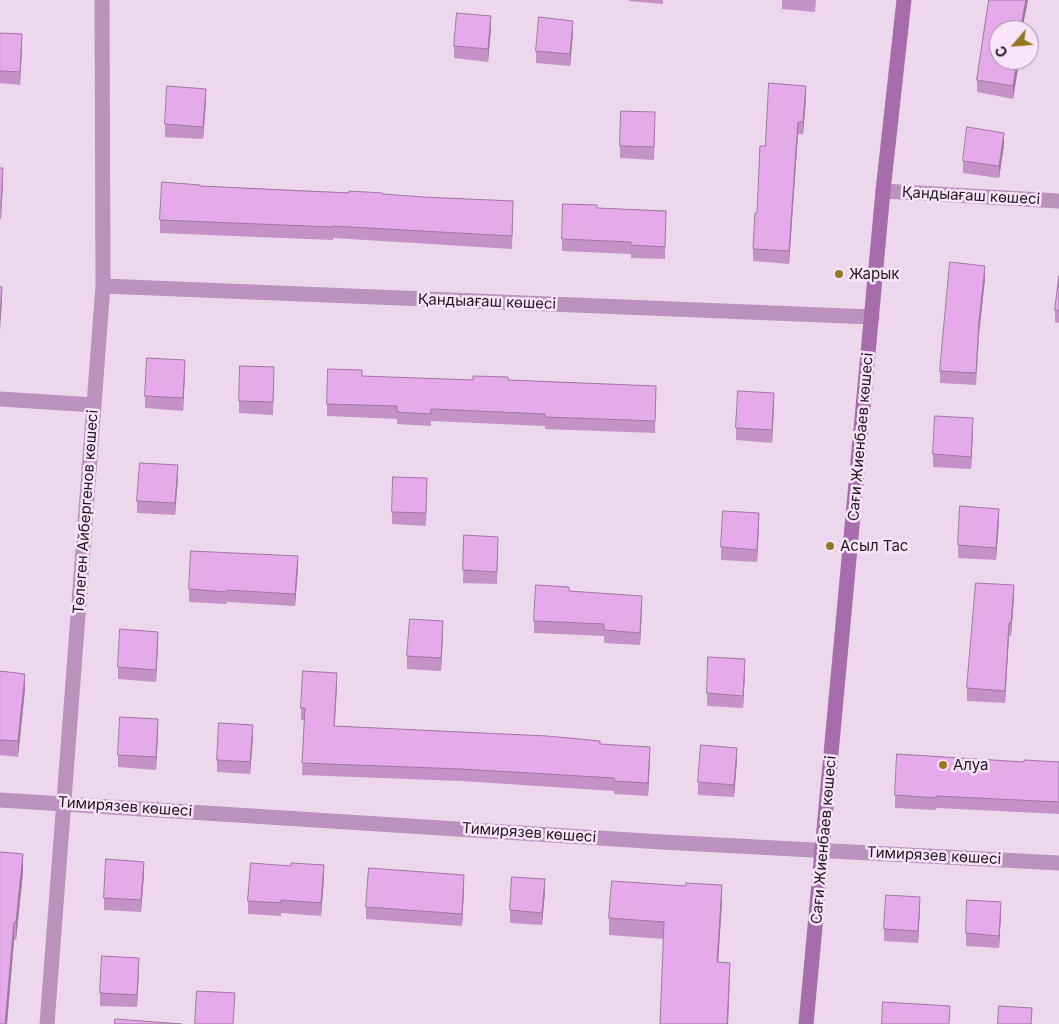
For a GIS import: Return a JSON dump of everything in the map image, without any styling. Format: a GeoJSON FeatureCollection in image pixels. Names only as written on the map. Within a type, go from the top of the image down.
{"type":"FeatureCollection","features":[{"type":"Feature","properties":{"kind":"main road","name":"Сағи Жиенбаев көшесі"},"geometry":{"type":"LineString","coordinates":[[806,1024],[883,191],[904,0]]}},
{"type":"Feature","properties":{"kind":"street","name":"Төлеген Айбергенов көшесі"},"geometry":{"type":"LineString","coordinates":[[47,1024],[103,286],[102,0]]}},
{"type":"Feature","properties":{"kind":"street","name":"Қандыағаш көшесі"},"geometry":{"type":"LineString","coordinates":[[883,191],[1059,201]]}},
{"type":"Feature","properties":{"kind":"street","name":"Қандыағаш көшесі"},"geometry":{"type":"LineString","coordinates":[[103,286],[872,317]]}},
{"type":"Feature","properties":{"kind":"street"},"geometry":{"type":"LineString","coordinates":[[0,399],[94,404]]}},
{"type":"Feature","properties":{"kind":"street","name":"Тимирязев көшесі"},"geometry":{"type":"LineString","coordinates":[[0,800],[823,851],[1059,863]]}},
{"type":"Feature","properties":{"kind":"building"},"geometry":{"type":"Polygon","coordinates":[[[989,0],[1026,0],[1022,20],[989,20],[989,70],[1015,70],[1013,86],[977,80],[989,0]]]}},
{"type":"Feature","properties":{"kind":"building"},"geometry":{"type":"Polygon","coordinates":[[[457,13],[491,16],[488,49],[454,46],[457,13]]]}},
{"type":"Feature","properties":{"kind":"building"},"geometry":{"type":"Polygon","coordinates":[[[539,17],[573,21],[570,54],[536,51],[539,17]]]}},
{"type":"Feature","properties":{"kind":"building"},"geometry":{"type":"Polygon","coordinates":[[[0,33],[22,34],[20,72],[0,71],[0,33]]]}},
{"type":"Feature","properties":{"kind":"building"},"geometry":{"type":"Polygon","coordinates":[[[769,83],[806,86],[803,122],[798,122],[789,251],[753,249],[755,213],[757,213],[760,146],[765,146],[769,83]]]}},
{"type":"Feature","properties":{"kind":"building"},"geometry":{"type":"Polygon","coordinates":[[[167,86],[206,89],[203,127],[165,124],[167,86]]]}},
{"type":"Feature","properties":{"kind":"building"},"geometry":{"type":"Polygon","coordinates":[[[621,111],[655,112],[654,147],[620,146],[621,111]]]}},
{"type":"Feature","properties":{"kind":"building"},"geometry":{"type":"Polygon","coordinates":[[[967,127],[1004,133],[999,166],[963,161],[967,127]]]}},
{"type":"Feature","properties":{"kind":"building"},"geometry":{"type":"Polygon","coordinates":[[[0,168],[3,168],[1,206],[0,206],[0,168]]]}},
{"type":"Feature","properties":{"kind":"building"},"geometry":{"type":"Polygon","coordinates":[[[162,182],[200,186],[349,193],[349,191],[513,201],[512,236],[333,226],[160,220],[162,182]]]}},
{"type":"Feature","properties":{"kind":"building"},"geometry":{"type":"Polygon","coordinates":[[[563,204],[597,205],[597,208],[666,211],[665,247],[631,245],[631,242],[562,239],[563,204]]]}},
{"type":"Feature","properties":{"kind":"building"},"geometry":{"type":"Polygon","coordinates":[[[950,262],[985,266],[976,373],[940,371],[950,262]]]}},
{"type":"Feature","properties":{"kind":"building"},"geometry":{"type":"Polygon","coordinates":[[[1059,276],[1059,311],[1055,310],[1059,276]]]}},
{"type":"Feature","properties":{"kind":"building"},"geometry":{"type":"Polygon","coordinates":[[[0,287],[2,287],[0,318],[0,287]]]}},
{"type":"Feature","properties":{"kind":"building"},"geometry":{"type":"Polygon","coordinates":[[[147,358],[185,360],[183,398],[145,396],[147,358]]]}},
{"type":"Feature","properties":{"kind":"building"},"geometry":{"type":"Polygon","coordinates":[[[240,366],[274,367],[273,402],[239,401],[240,366]]]}},
{"type":"Feature","properties":{"kind":"building"},"geometry":{"type":"Polygon","coordinates":[[[328,369],[362,370],[362,376],[473,380],[473,376],[508,377],[508,380],[656,386],[655,421],[545,417],[545,414],[431,409],[431,414],[397,412],[397,406],[327,404],[328,369]]]}},
{"type":"Feature","properties":{"kind":"building"},"geometry":{"type":"Polygon","coordinates":[[[738,391],[774,393],[772,430],[736,428],[738,391]]]}},
{"type":"Feature","properties":{"kind":"building"},"geometry":{"type":"Polygon","coordinates":[[[935,416],[973,418],[971,457],[933,454],[935,416]]]}},
{"type":"Feature","properties":{"kind":"building"},"geometry":{"type":"Polygon","coordinates":[[[140,463],[178,465],[175,503],[137,501],[140,463]]]}},
{"type":"Feature","properties":{"kind":"building"},"geometry":{"type":"Polygon","coordinates":[[[393,477],[427,478],[426,513],[392,512],[393,477]]]}},
{"type":"Feature","properties":{"kind":"building"},"geometry":{"type":"Polygon","coordinates":[[[960,506],[999,509],[996,548],[958,545],[960,506]]]}},
{"type":"Feature","properties":{"kind":"building"},"geometry":{"type":"Polygon","coordinates":[[[723,511],[759,513],[757,550],[721,547],[723,511]]]}},
{"type":"Feature","properties":{"kind":"building"},"geometry":{"type":"Polygon","coordinates":[[[464,535],[498,537],[497,572],[463,570],[464,535]]]}},
{"type":"Feature","properties":{"kind":"building"},"geometry":{"type":"Polygon","coordinates":[[[191,551],[298,556],[295,594],[189,589],[191,551]]]}},
{"type":"Feature","properties":{"kind":"building"},"geometry":{"type":"Polygon","coordinates":[[[976,583],[1014,585],[1011,623],[1009,623],[1005,691],[967,688],[976,583]]]}},
{"type":"Feature","properties":{"kind":"building"},"geometry":{"type":"Polygon","coordinates":[[[536,585],[569,587],[569,591],[642,596],[640,633],[604,630],[604,624],[534,621],[536,585]]]}},
{"type":"Feature","properties":{"kind":"building"},"geometry":{"type":"Polygon","coordinates":[[[410,619],[443,621],[441,658],[407,656],[410,619]]]}},
{"type":"Feature","properties":{"kind":"building"},"geometry":{"type":"Polygon","coordinates":[[[120,629],[158,632],[156,670],[118,667],[120,629]]]}},
{"type":"Feature","properties":{"kind":"building"},"geometry":{"type":"Polygon","coordinates":[[[708,657],[745,659],[743,696],[707,693],[708,657]]]}},
{"type":"Feature","properties":{"kind":"building"},"geometry":{"type":"Polygon","coordinates":[[[0,671],[25,674],[18,741],[0,740],[0,671]]]}},
{"type":"Feature","properties":{"kind":"building"},"geometry":{"type":"Polygon","coordinates":[[[303,671],[337,673],[334,726],[547,736],[600,741],[600,744],[650,747],[648,783],[614,781],[614,778],[461,769],[302,763],[305,708],[301,708],[303,671]]]}},
{"type":"Feature","properties":{"kind":"building"},"geometry":{"type":"Polygon","coordinates":[[[120,717],[158,719],[156,757],[118,755],[120,717]]]}},
{"type":"Feature","properties":{"kind":"building"},"geometry":{"type":"Polygon","coordinates":[[[219,723],[253,725],[250,762],[217,760],[219,723]]]}},
{"type":"Feature","properties":{"kind":"building"},"geometry":{"type":"Polygon","coordinates":[[[701,745],[737,748],[734,785],[698,782],[701,745]]]}},
{"type":"Feature","properties":{"kind":"building"},"geometry":{"type":"Polygon","coordinates":[[[897,754],[1024,762],[1024,760],[1059,762],[1059,802],[895,795],[897,754]]]}},
{"type":"Feature","properties":{"kind":"building"},"geometry":{"type":"Polygon","coordinates":[[[0,852],[23,854],[16,922],[14,922],[5,1024],[0,1024],[0,852]]]}},
{"type":"Feature","properties":{"kind":"building"},"geometry":{"type":"Polygon","coordinates":[[[106,859],[144,862],[141,900],[104,898],[106,859]]]}},
{"type":"Feature","properties":{"kind":"building"},"geometry":{"type":"Polygon","coordinates":[[[251,863],[291,866],[291,863],[324,865],[321,903],[281,900],[281,903],[248,901],[251,863]]]}},
{"type":"Feature","properties":{"kind":"building"},"geometry":{"type":"Polygon","coordinates":[[[369,868],[464,875],[462,914],[366,907],[369,868]]]}},
{"type":"Feature","properties":{"kind":"building"},"geometry":{"type":"Polygon","coordinates":[[[512,877],[545,879],[542,913],[510,910],[512,877]]]}},
{"type":"Feature","properties":{"kind":"building"},"geometry":{"type":"Polygon","coordinates":[[[612,881],[686,886],[686,883],[722,885],[717,962],[730,963],[727,1024],[660,1024],[664,922],[609,918],[612,881]]]}},
{"type":"Feature","properties":{"kind":"building"},"geometry":{"type":"Polygon","coordinates":[[[886,895],[920,897],[918,931],[884,929],[886,895]]]}},
{"type":"Feature","properties":{"kind":"building"},"geometry":{"type":"Polygon","coordinates":[[[967,900],[1001,902],[999,936],[966,933],[967,900]]]}},
{"type":"Feature","properties":{"kind":"building"},"geometry":{"type":"Polygon","coordinates":[[[102,956],[139,958],[137,995],[100,993],[102,956]]]}},
{"type":"Feature","properties":{"kind":"building"},"geometry":{"type":"Polygon","coordinates":[[[197,991],[235,993],[233,1024],[195,1024],[197,991]]]}},
{"type":"Feature","properties":{"kind":"building"},"geometry":{"type":"Polygon","coordinates":[[[883,1002],[950,1006],[949,1024],[882,1024],[883,1002]]]}},
{"type":"Feature","properties":{"kind":"building"},"geometry":{"type":"Polygon","coordinates":[[[999,1006],[1032,1008],[1031,1024],[998,1024],[999,1006]]]}},
{"type":"Feature","properties":{"kind":"building"},"geometry":{"type":"Polygon","coordinates":[[[115,1019],[182,1024],[115,1024],[115,1019]]]}},
{"type":"Feature","properties":{"kind":"place","name":"Жарык"},"geometry":{"type":"Point","coordinates":[839,274]}},
{"type":"Feature","properties":{"kind":"place","name":"Асыл Тас"},"geometry":{"type":"Point","coordinates":[830,546]}},
{"type":"Feature","properties":{"kind":"place","name":"Алуа"},"geometry":{"type":"Point","coordinates":[943,765]}}]}
